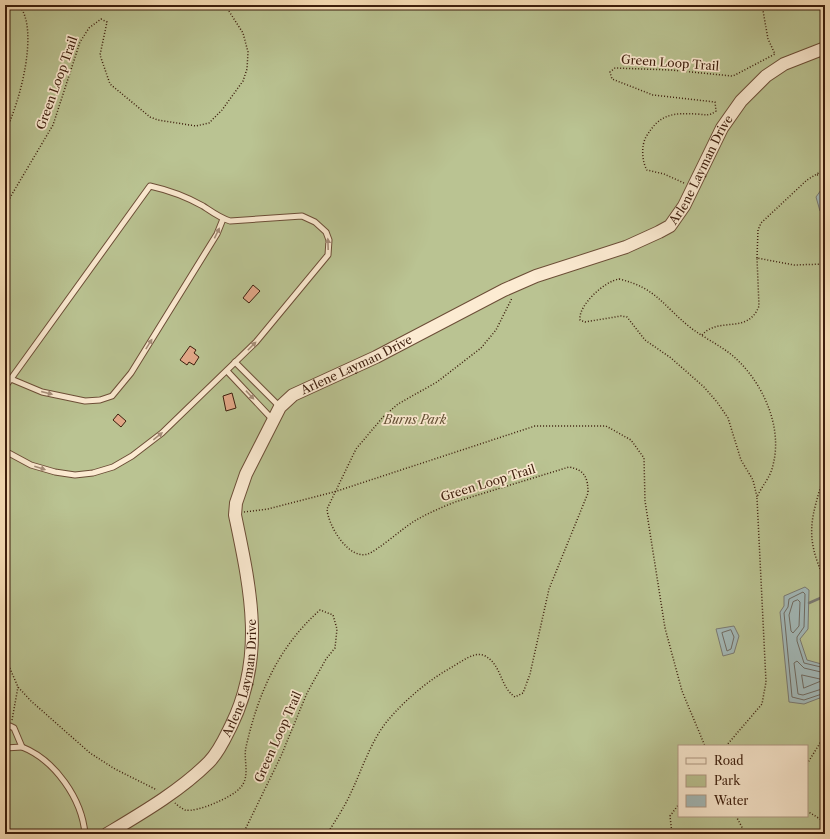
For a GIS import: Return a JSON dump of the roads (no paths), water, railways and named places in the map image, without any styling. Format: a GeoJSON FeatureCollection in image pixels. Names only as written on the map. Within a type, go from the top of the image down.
{"type":"FeatureCollection","features":[{"type":"Feature","properties":{"kind":"street","name":"Arlene Layman Drive"},"geometry":{"type":"LineString","coordinates":[[107,834],[167,795],[202,768],[218,751],[239,710],[246,690],[253,650],[252,603],[236,513],[236,503],[246,474],[280,407],[293,395],[376,357],[504,290],[536,276],[626,247],[670,226],[684,206],[722,128],[741,101],[766,76],[784,64],[825,48]]}},
{"type":"Feature","properties":{"kind":"lane"},"geometry":{"type":"LineString","coordinates":[[5,387],[150,186],[165,189],[201,206],[223,219],[230,221],[302,216],[315,222],[326,232],[329,240],[328,255],[282,314],[227,371],[162,433],[132,456],[113,467],[93,473],[75,475],[55,472],[31,465],[5,451]]}},
{"type":"Feature","properties":{"kind":"lane"},"geometry":{"type":"LineString","coordinates":[[11,379],[42,392],[85,401],[100,400],[112,396],[131,373],[217,234],[223,219]]}},
{"type":"Feature","properties":{"kind":"lane"},"geometry":{"type":"LineString","coordinates":[[235,362],[280,407]]}},
{"type":"Feature","properties":{"kind":"lane"},"geometry":{"type":"LineString","coordinates":[[227,371],[273,420]]}},
{"type":"Feature","properties":{"kind":"lane"},"geometry":{"type":"LineString","coordinates":[[8,727],[16,731],[22,747]]}},
{"type":"Feature","properties":{"kind":"lane"},"geometry":{"type":"LineString","coordinates":[[5,748],[22,747],[40,756],[57,773],[78,804],[82,814],[85,834]]}},
{"type":"Feature","properties":{"kind":"water"},"geometry":{"type":"Polygon","coordinates":[[[821,190],[825,191],[825,216],[820,211],[816,197],[821,190]]]}},
{"type":"Feature","properties":{"kind":"water"},"geometry":{"type":"Polygon","coordinates":[[[805,587],[809,590],[808,629],[800,639],[807,660],[825,665],[825,696],[804,704],[789,702],[780,612],[784,606],[784,596],[805,587]]]}},
{"type":"Feature","properties":{"kind":"water"},"geometry":{"type":"Polygon","coordinates":[[[734,626],[739,636],[734,653],[723,656],[716,629],[734,626]]]}},
{"type":"Feature","properties":{"kind":"waterway"},"geometry":{"type":"LineString","coordinates":[[809,603],[825,596]]}},
{"type":"Feature","properties":{"kind":"park label","name":"Burns Park"},"geometry":{"type":"Point","coordinates":[415,420]}}]}
